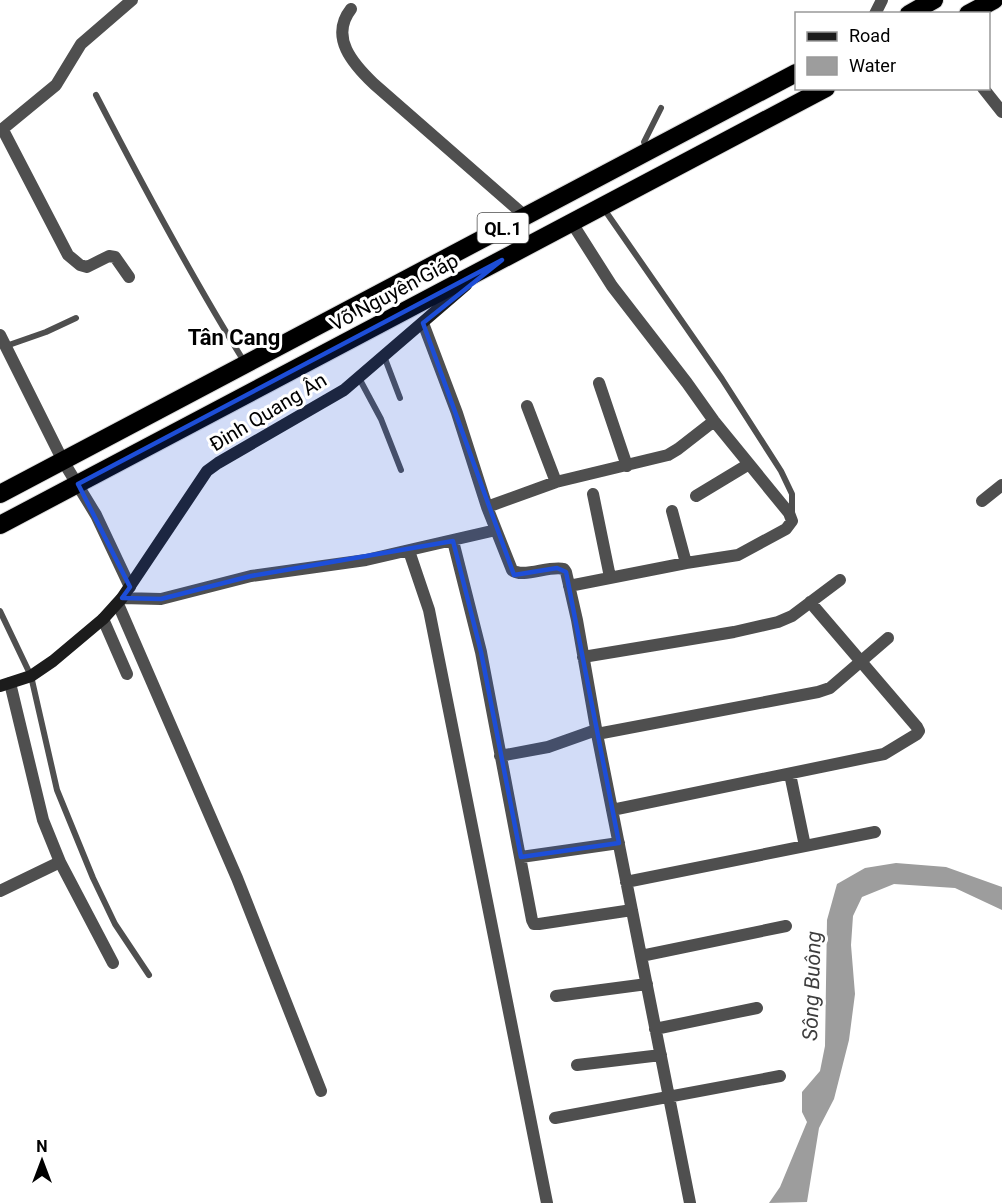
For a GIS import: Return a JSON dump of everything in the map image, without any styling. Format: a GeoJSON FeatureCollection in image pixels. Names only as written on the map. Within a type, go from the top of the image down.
{"type":"FeatureCollection","features":[{"type":"Feature","properties":{"kind":"highway"},"geometry":{"type":"LineString","coordinates":[[913,12],[934,0]]}},
{"type":"Feature","properties":{"kind":"highway"},"geometry":{"type":"LineString","coordinates":[[972,12],[994,0]]}},
{"type":"Feature","properties":{"kind":"highway","name":"Võ Nguyên Giáp"},"geometry":{"type":"LineString","coordinates":[[0,494],[795,74]]}},
{"type":"Feature","properties":{"kind":"highway","name":"Võ Nguyên Giáp"},"geometry":{"type":"LineString","coordinates":[[78,484],[822,90]]}},
{"type":"Feature","properties":{"kind":"highway","name":"QL.1"},"geometry":{"type":"LineString","coordinates":[[0,525],[78,484]]}},
{"type":"Feature","properties":{"kind":"street"},"geometry":{"type":"LineString","coordinates":[[129,277],[115,257],[109,256],[87,267],[80,265],[68,255],[1,131],[56,85],[81,44],[132,0]]}},
{"type":"Feature","properties":{"kind":"street"},"geometry":{"type":"LineString","coordinates":[[351,9],[343,20],[343,43],[356,67],[525,216]]}},
{"type":"Feature","properties":{"kind":"street"},"geometry":{"type":"LineString","coordinates":[[985,90],[1002,112]]}},
{"type":"Feature","properties":{"kind":"street"},"geometry":{"type":"LineString","coordinates":[[568,586],[738,555],[786,529],[792,521],[789,513],[714,421],[687,382],[612,286],[572,223]]}},
{"type":"Feature","properties":{"kind":"street","name":"Đinh Quang Ân"},"geometry":{"type":"LineString","coordinates":[[5,684],[31,675],[53,661],[102,620],[130,587],[207,471],[324,403],[359,378],[472,279],[502,260]]}},
{"type":"Feature","properties":{"kind":"street"},"geometry":{"type":"LineString","coordinates":[[423,323],[458,413],[487,507],[514,572],[520,574],[564,569],[690,1203]]}},
{"type":"Feature","properties":{"kind":"street"},"geometry":{"type":"LineString","coordinates":[[3,341],[71,456],[78,484],[96,515],[130,587]]}},
{"type":"Feature","properties":{"kind":"street"},"geometry":{"type":"LineString","coordinates":[[599,383],[627,466]]}},
{"type":"Feature","properties":{"kind":"street"},"geometry":{"type":"LineString","coordinates":[[527,406],[556,482]]}},
{"type":"Feature","properties":{"kind":"street"},"geometry":{"type":"LineString","coordinates":[[487,507],[556,482],[668,455],[714,421]]}},
{"type":"Feature","properties":{"kind":"street"},"geometry":{"type":"LineString","coordinates":[[696,496],[749,464]]}},
{"type":"Feature","properties":{"kind":"street"},"geometry":{"type":"LineString","coordinates":[[982,501],[1002,485]]}},
{"type":"Feature","properties":{"kind":"street"},"geometry":{"type":"LineString","coordinates":[[593,494],[610,577]]}},
{"type":"Feature","properties":{"kind":"street"},"geometry":{"type":"LineString","coordinates":[[672,511],[686,563]]}},
{"type":"Feature","properties":{"kind":"street"},"geometry":{"type":"LineString","coordinates":[[321,1091],[237,878],[120,601],[161,599],[258,574],[366,560],[496,530]]}},
{"type":"Feature","properties":{"kind":"street"},"geometry":{"type":"LineString","coordinates":[[453,541],[481,652],[534,924],[632,910]]}},
{"type":"Feature","properties":{"kind":"street"},"geometry":{"type":"LineString","coordinates":[[409,551],[429,610],[547,1203]]}},
{"type":"Feature","properties":{"kind":"street"},"geometry":{"type":"LineString","coordinates":[[583,657],[766,625],[792,616],[840,580]]}},
{"type":"Feature","properties":{"kind":"street"},"geometry":{"type":"LineString","coordinates":[[612,810],[884,754],[919,731],[810,602]]}},
{"type":"Feature","properties":{"kind":"street"},"geometry":{"type":"LineString","coordinates":[[102,620],[127,674]]}},
{"type":"Feature","properties":{"kind":"street"},"geometry":{"type":"LineString","coordinates":[[500,756],[548,747],[596,732],[818,692],[830,687],[888,638]]}},
{"type":"Feature","properties":{"kind":"street"},"geometry":{"type":"LineString","coordinates":[[5,684],[43,820],[60,862],[113,963]]}},
{"type":"Feature","properties":{"kind":"street"},"geometry":{"type":"LineString","coordinates":[[790,774],[806,846]]}},
{"type":"Feature","properties":{"kind":"street"},"geometry":{"type":"LineString","coordinates":[[626,882],[875,832]]}},
{"type":"Feature","properties":{"kind":"street"},"geometry":{"type":"LineString","coordinates":[[521,857],[619,843]]}},
{"type":"Feature","properties":{"kind":"street"},"geometry":{"type":"LineString","coordinates":[[0,891],[60,862]]}},
{"type":"Feature","properties":{"kind":"street"},"geometry":{"type":"LineString","coordinates":[[641,956],[786,926]]}},
{"type":"Feature","properties":{"kind":"street"},"geometry":{"type":"LineString","coordinates":[[556,996],[646,984]]}},
{"type":"Feature","properties":{"kind":"street"},"geometry":{"type":"LineString","coordinates":[[655,1029],[757,1008]]}},
{"type":"Feature","properties":{"kind":"street"},"geometry":{"type":"LineString","coordinates":[[577,1065],[661,1055]]}},
{"type":"Feature","properties":{"kind":"street"},"geometry":{"type":"LineString","coordinates":[[555,1118],[780,1076]]}},
{"type":"Feature","properties":{"kind":"lane"},"geometry":{"type":"LineString","coordinates":[[96,95],[165,228],[246,364]]}},
{"type":"Feature","properties":{"kind":"lane"},"geometry":{"type":"LineString","coordinates":[[648,151],[644,142],[661,108]]}},
{"type":"Feature","properties":{"kind":"lane"},"geometry":{"type":"LineString","coordinates":[[603,207],[722,379],[781,471],[792,494],[792,521]]}},
{"type":"Feature","properties":{"kind":"lane"},"geometry":{"type":"LineString","coordinates":[[3,341],[46,332],[76,318]]}},
{"type":"Feature","properties":{"kind":"lane"},"geometry":{"type":"LineString","coordinates":[[384,356],[400,398]]}},
{"type":"Feature","properties":{"kind":"lane"},"geometry":{"type":"LineString","coordinates":[[359,378],[381,419],[401,470]]}},
{"type":"Feature","properties":{"kind":"lane"},"geometry":{"type":"LineString","coordinates":[[0,611],[31,675],[57,790],[93,878],[115,924],[149,975]]}},
{"type":"Feature","properties":{"kind":"highlighted area"},"geometry":{"type":"Polygon","coordinates":[[[502,260],[423,323],[514,575],[557,568],[566,572],[619,843],[521,857],[481,652],[453,541],[251,576],[161,599],[122,598],[130,587],[78,484],[502,260]]]}},
{"type":"Feature","properties":{"kind":"water","name":"Sông Buông"},"geometry":{"type":"Polygon","coordinates":[[[896,863],[946,867],[1002,887],[1002,910],[955,888],[894,884],[862,897],[853,916],[851,945],[855,994],[849,1040],[834,1099],[819,1128],[807,1202],[769,1203],[780,1187],[807,1122],[802,1112],[802,1092],[820,1071],[825,1046],[827,920],[837,884],[865,868],[896,863]]]}},
{"type":"Feature","properties":{"kind":"district","name":"Tân Cang"},"geometry":{"type":"Point","coordinates":[234,337]}}]}
